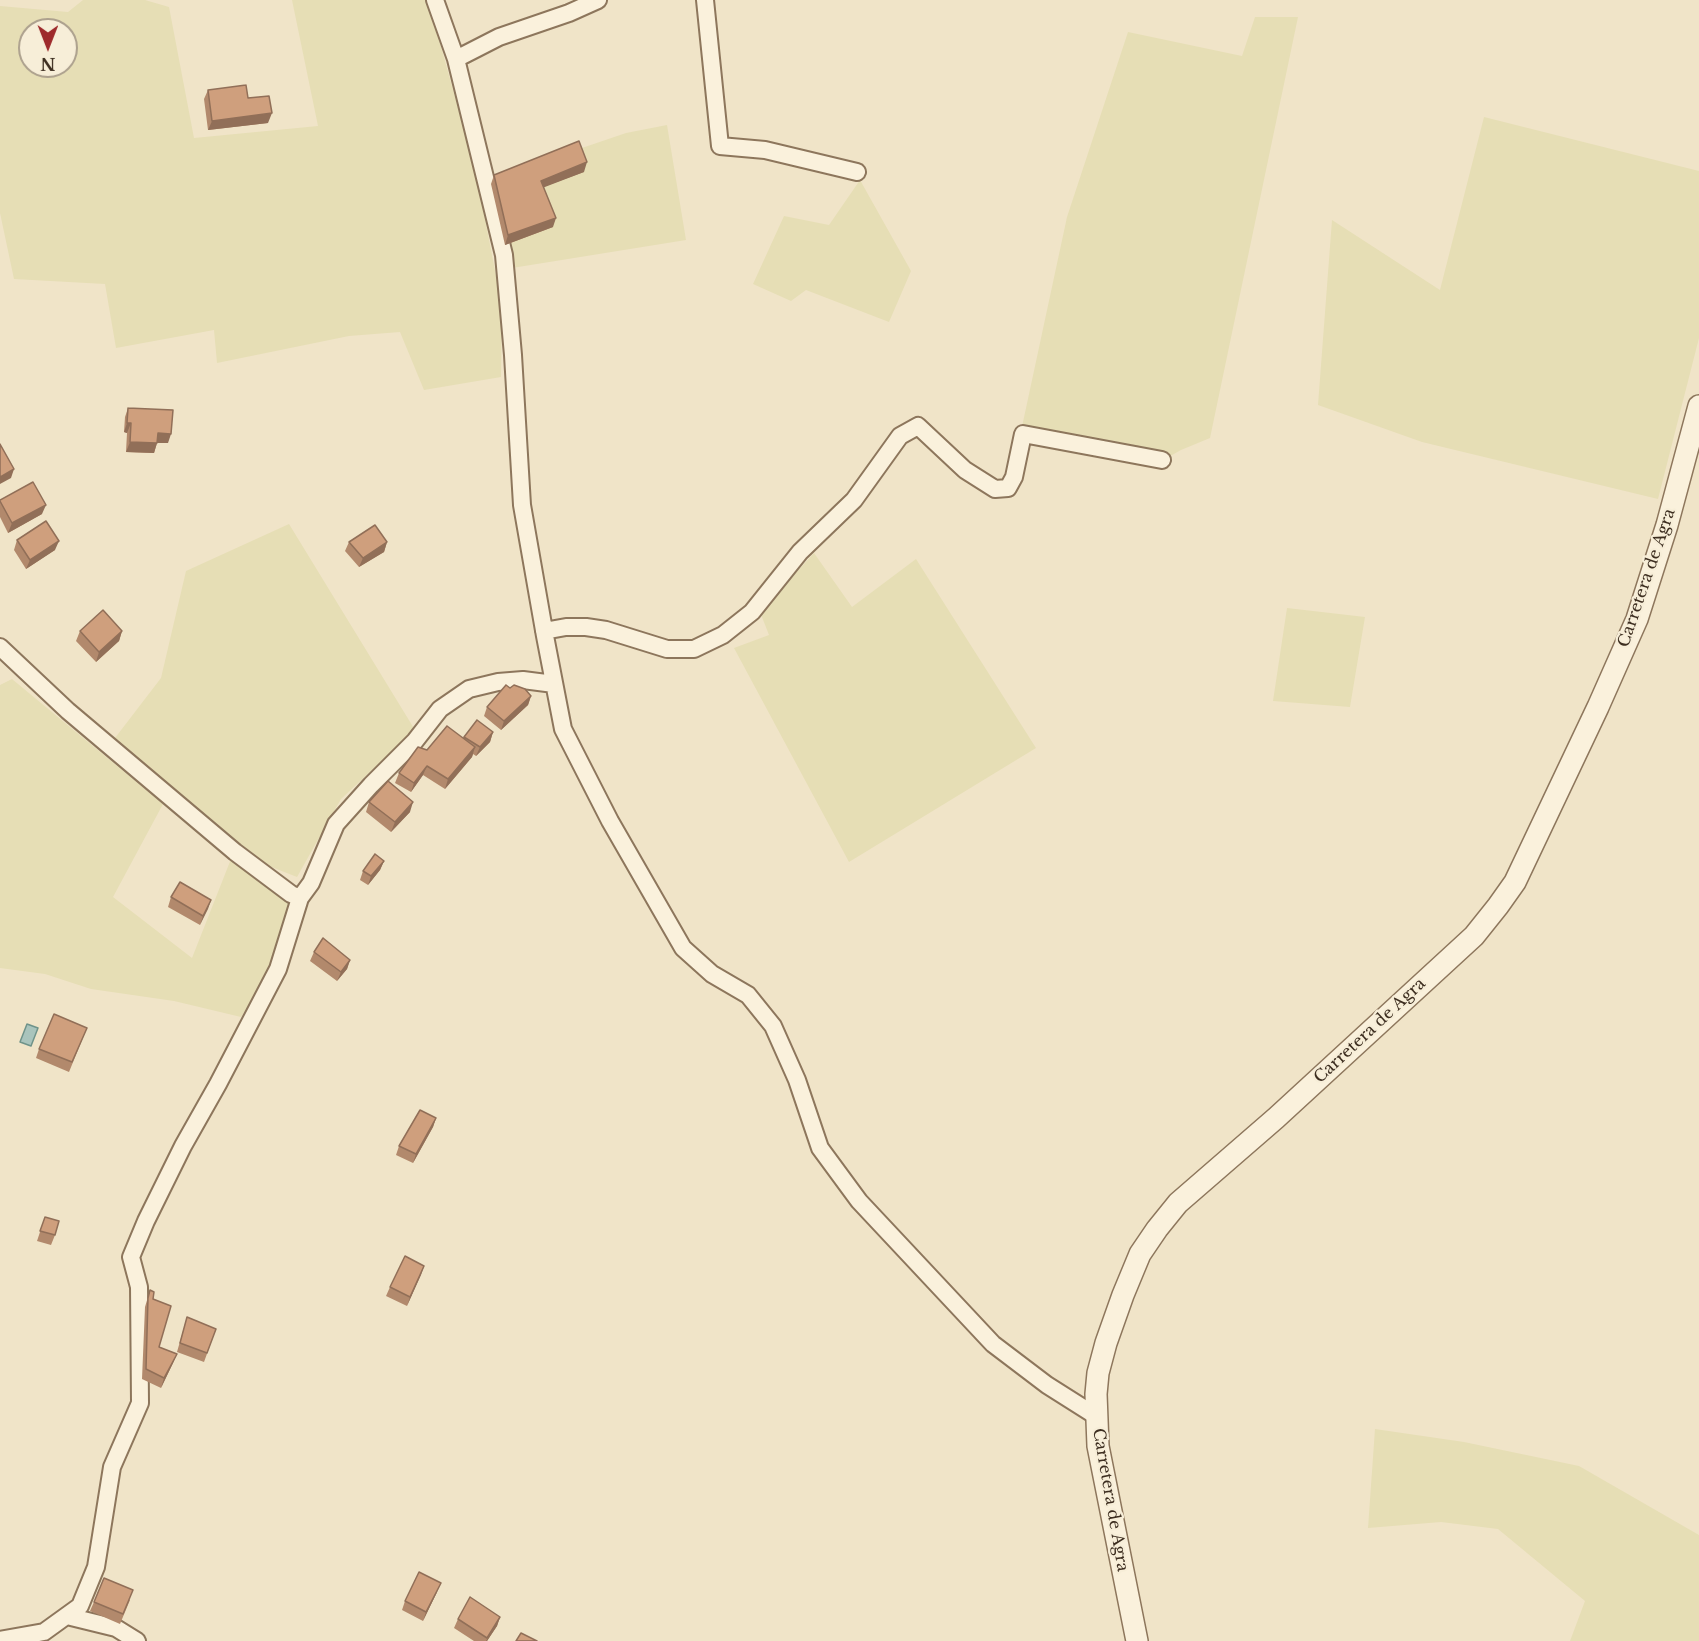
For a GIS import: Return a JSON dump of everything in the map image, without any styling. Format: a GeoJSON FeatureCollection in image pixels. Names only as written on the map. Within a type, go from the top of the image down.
{"type":"FeatureCollection","features":[{"type":"Feature","properties":{"kind":"street"},"geometry":{"type":"LineString","coordinates":[[435,0],[456,58],[504,255],[522,504],[563,729],[610,821],[683,948],[712,974],[748,995],[773,1026],[797,1080],[820,1148],[859,1201],[993,1344],[1047,1385],[1096,1416]]}},
{"type":"Feature","properties":{"kind":"street"},"geometry":{"type":"LineString","coordinates":[[456,58],[499,37],[569,13],[598,0]]}},
{"type":"Feature","properties":{"kind":"street"},"geometry":{"type":"LineString","coordinates":[[705,0],[720,146],[765,150],[857,172]]}},
{"type":"Feature","properties":{"kind":"street","name":"Carretera de Agra"},"geometry":{"type":"LineString","coordinates":[[1137,1641],[1098,1446],[1096,1394],[1098,1373],[1106,1343],[1140,1254],[1157,1228],[1178,1203],[1284,1110],[1474,936],[1515,882],[1637,619],[1667,525],[1699,406]]}},
{"type":"Feature","properties":{"kind":"street"},"geometry":{"type":"LineString","coordinates":[[544,631],[566,627],[586,627],[606,630],[667,649],[694,649],[723,635],[752,612],[800,552],[854,500],[900,436],[918,426],[965,470],[995,489],[1008,488],[1014,477],[1023,434],[1162,460]]}},
{"type":"Feature","properties":{"kind":"street"},"geometry":{"type":"LineString","coordinates":[[0,647],[68,711],[226,844],[291,894],[300,898]]}},
{"type":"Feature","properties":{"kind":"street"},"geometry":{"type":"LineString","coordinates":[[0,1640],[44,1632],[80,1606],[96,1567],[112,1467],[140,1403],[138,1287],[131,1257],[183,1146],[278,969],[300,898],[311,883],[336,824],[415,741],[440,709],[469,689],[498,682],[524,680],[555,684]]}},
{"type":"Feature","properties":{"kind":"street"},"geometry":{"type":"LineString","coordinates":[[67,1616],[116,1628],[137,1641]]}},
{"type":"Feature","properties":{"kind":"shaded area"},"geometry":{"type":"Polygon","coordinates":[[[83,0],[145,0],[169,7],[194,138],[318,126],[292,0],[425,0],[440,43],[476,172],[502,307],[501,377],[424,390],[400,332],[349,336],[217,363],[214,330],[116,348],[105,284],[14,279],[0,213],[0,6],[68,12],[83,0]]]}},
{"type":"Feature","properties":{"kind":"shaded area"},"geometry":{"type":"Polygon","coordinates":[[[1255,17],[1298,17],[1210,438],[1156,464],[1020,436],[1067,217],[1128,32],[1242,56],[1255,17]]]}},
{"type":"Feature","properties":{"kind":"shaded area"},"geometry":{"type":"Polygon","coordinates":[[[1484,117],[1699,171],[1699,338],[1658,499],[1422,442],[1318,405],[1332,220],[1440,290],[1484,117]]]}},
{"type":"Feature","properties":{"kind":"shaded area"},"geometry":{"type":"Polygon","coordinates":[[[667,125],[686,240],[512,268],[505,245],[552,227],[537,190],[576,150],[626,133],[667,125]]]}},
{"type":"Feature","properties":{"kind":"shaded area"},"geometry":{"type":"Polygon","coordinates":[[[860,180],[911,271],[889,322],[806,290],[791,301],[753,284],[784,216],[829,225],[860,180]]]}},
{"type":"Feature","properties":{"kind":"shaded area"},"geometry":{"type":"Polygon","coordinates":[[[289,524],[415,730],[341,799],[297,877],[264,864],[115,738],[161,678],[186,571],[289,524]]]}},
{"type":"Feature","properties":{"kind":"shaded area"},"geometry":{"type":"Polygon","coordinates":[[[814,553],[852,607],[916,559],[1036,748],[849,862],[734,648],[769,635],[760,612],[814,553]]]}},
{"type":"Feature","properties":{"kind":"shaded area"},"geometry":{"type":"Polygon","coordinates":[[[1287,608],[1365,617],[1350,707],[1273,701],[1287,608]]]}},
{"type":"Feature","properties":{"kind":"shaded area"},"geometry":{"type":"Polygon","coordinates":[[[12,679],[163,804],[113,897],[192,958],[231,859],[291,900],[278,959],[241,1017],[174,1001],[91,989],[45,974],[0,968],[0,685],[12,679]]]}},
{"type":"Feature","properties":{"kind":"shaded area"},"geometry":{"type":"Polygon","coordinates":[[[1375,1429],[1464,1442],[1579,1466],[1699,1535],[1699,1641],[1570,1641],[1585,1601],[1498,1529],[1441,1522],[1368,1528],[1375,1429]]]}},
{"type":"Feature","properties":{"kind":"water"},"geometry":{"type":"Polygon","coordinates":[[[27,1024],[38,1028],[31,1046],[20,1042],[27,1024]]]}},
{"type":"Feature","properties":{"kind":"building"},"geometry":{"type":"Polygon","coordinates":[[[246,85],[248,98],[269,96],[272,113],[212,121],[208,90],[246,85]]]}},
{"type":"Feature","properties":{"kind":"building"},"geometry":{"type":"Polygon","coordinates":[[[579,141],[587,162],[541,181],[556,218],[508,235],[494,175],[579,141]]]}},
{"type":"Feature","properties":{"kind":"building"},"geometry":{"type":"Polygon","coordinates":[[[128,408],[173,410],[171,434],[158,433],[157,443],[130,442],[131,423],[127,423],[128,408]]]}},
{"type":"Feature","properties":{"kind":"building"},"geometry":{"type":"Polygon","coordinates":[[[0,444],[14,469],[0,477],[0,444]]]}},
{"type":"Feature","properties":{"kind":"building"},"geometry":{"type":"Polygon","coordinates":[[[33,482],[46,505],[12,523],[0,500],[33,482]]]}},
{"type":"Feature","properties":{"kind":"building"},"geometry":{"type":"Polygon","coordinates":[[[46,521],[59,541],[30,560],[17,540],[46,521]]]}},
{"type":"Feature","properties":{"kind":"building"},"geometry":{"type":"Polygon","coordinates":[[[375,525],[387,542],[363,558],[349,542],[375,525]]]}},
{"type":"Feature","properties":{"kind":"building"},"geometry":{"type":"Polygon","coordinates":[[[103,610],[122,631],[99,652],[80,631],[103,610]]]}},
{"type":"Feature","properties":{"kind":"building"},"geometry":{"type":"Polygon","coordinates":[[[506,685],[510,688],[514,685],[525,689],[531,696],[504,721],[487,707],[506,685]]]}},
{"type":"Feature","properties":{"kind":"building"},"geometry":{"type":"Polygon","coordinates":[[[477,720],[493,732],[480,747],[464,737],[477,720]]]}},
{"type":"Feature","properties":{"kind":"building"},"geometry":{"type":"Polygon","coordinates":[[[447,726],[475,747],[448,779],[427,766],[414,783],[399,773],[418,747],[427,750],[447,726]]]}},
{"type":"Feature","properties":{"kind":"building"},"geometry":{"type":"Polygon","coordinates":[[[388,781],[413,802],[395,822],[369,802],[388,781]]]}},
{"type":"Feature","properties":{"kind":"building"},"geometry":{"type":"Polygon","coordinates":[[[375,854],[384,861],[371,876],[363,871],[375,854]]]}},
{"type":"Feature","properties":{"kind":"building"},"geometry":{"type":"Polygon","coordinates":[[[180,882],[211,900],[203,916],[171,897],[180,882]]]}},
{"type":"Feature","properties":{"kind":"building"},"geometry":{"type":"Polygon","coordinates":[[[323,938],[350,960],[341,972],[314,952],[323,938]]]}},
{"type":"Feature","properties":{"kind":"building"},"geometry":{"type":"Polygon","coordinates":[[[54,1014],[87,1028],[72,1062],[39,1049],[54,1014]]]}},
{"type":"Feature","properties":{"kind":"building"},"geometry":{"type":"Polygon","coordinates":[[[420,1110],[436,1118],[416,1154],[399,1146],[420,1110]]]}},
{"type":"Feature","properties":{"kind":"building"},"geometry":{"type":"Polygon","coordinates":[[[45,1217],[59,1221],[55,1235],[40,1231],[45,1217]]]}},
{"type":"Feature","properties":{"kind":"building"},"geometry":{"type":"Polygon","coordinates":[[[405,1256],[424,1266],[410,1297],[390,1287],[405,1256]]]}},
{"type":"Feature","properties":{"kind":"building"},"geometry":{"type":"Polygon","coordinates":[[[150,1290],[154,1292],[153,1299],[171,1306],[159,1347],[177,1354],[164,1378],[146,1369],[150,1290]]]}},
{"type":"Feature","properties":{"kind":"building"},"geometry":{"type":"Polygon","coordinates":[[[187,1317],[216,1329],[207,1353],[180,1343],[187,1317]]]}},
{"type":"Feature","properties":{"kind":"building"},"geometry":{"type":"Polygon","coordinates":[[[419,1572],[441,1583],[426,1612],[405,1601],[419,1572]]]}},
{"type":"Feature","properties":{"kind":"building"},"geometry":{"type":"Polygon","coordinates":[[[104,1578],[133,1590],[123,1614],[94,1602],[104,1578]]]}},
{"type":"Feature","properties":{"kind":"building"},"geometry":{"type":"Polygon","coordinates":[[[470,1597],[500,1617],[487,1638],[458,1619],[470,1597]]]}},
{"type":"Feature","properties":{"kind":"building"},"geometry":{"type":"Polygon","coordinates":[[[521,1633],[537,1641],[516,1641],[521,1633]]]}}]}
